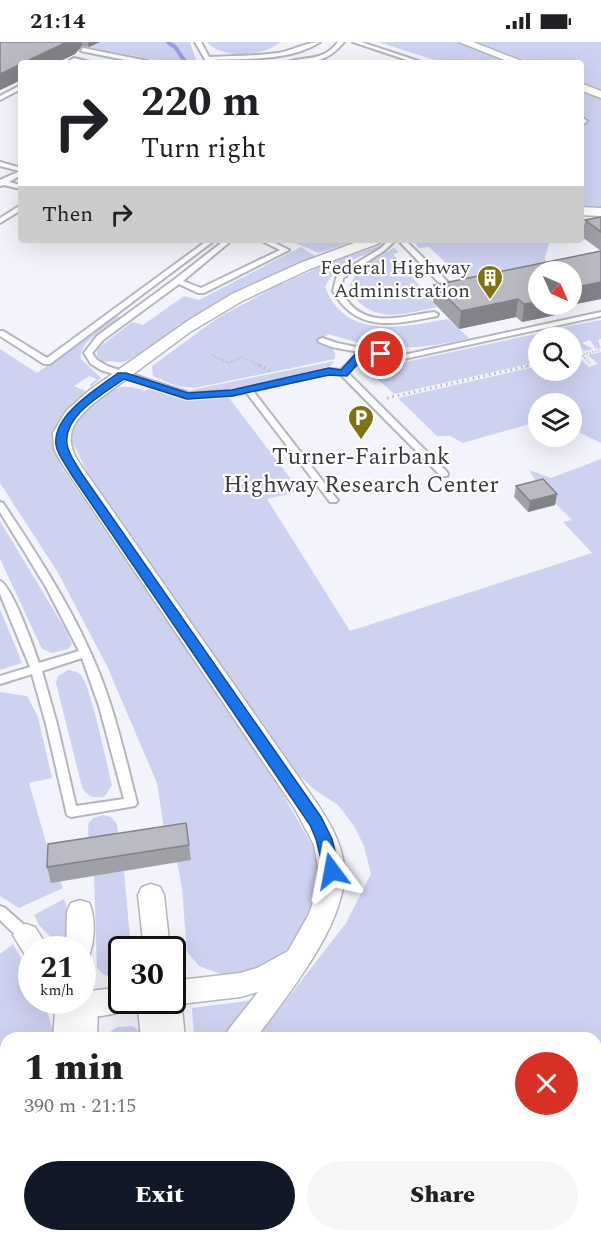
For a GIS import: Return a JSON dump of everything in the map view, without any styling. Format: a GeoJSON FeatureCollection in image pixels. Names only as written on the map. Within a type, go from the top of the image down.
{"type":"FeatureCollection","features":[{"type":"Feature","properties":{"kind":"highway"},"geometry":{"type":"LineString","coordinates":[[160,1014],[162,1032]]}},
{"type":"Feature","properties":{"kind":"street"},"geometry":{"type":"LineString","coordinates":[[464,42],[514,60]]}},
{"type":"Feature","properties":{"kind":"street"},"geometry":{"type":"LineString","coordinates":[[584,88],[601,95]]}},
{"type":"Feature","properties":{"kind":"street"},"geometry":{"type":"LineString","coordinates":[[584,211],[601,212]]}},
{"type":"Feature","properties":{"kind":"street"},"geometry":{"type":"LineString","coordinates":[[243,1032],[307,945],[325,908],[331,891],[332,871],[324,839],[303,802],[77,474],[61,447],[61,435],[66,423],[77,410],[194,323],[243,295],[305,265],[367,243]]}},
{"type":"Feature","properties":{"kind":"street"},"geometry":{"type":"LineString","coordinates":[[151,895],[155,936]]}},
{"type":"Feature","properties":{"kind":"street"},"geometry":{"type":"LineString","coordinates":[[79,936],[80,911]]}},
{"type":"Feature","properties":{"kind":"street"},"geometry":{"type":"LineString","coordinates":[[186,991],[240,985],[264,978],[296,959]]}},
{"type":"Feature","properties":{"kind":"lane"},"geometry":{"type":"LineString","coordinates":[[198,42],[209,60]]}},
{"type":"Feature","properties":{"kind":"lane"},"geometry":{"type":"LineString","coordinates":[[220,60],[299,51],[317,42]]}},
{"type":"Feature","properties":{"kind":"lane"},"geometry":{"type":"LineString","coordinates":[[309,60],[328,54],[341,42]]}},
{"type":"Feature","properties":{"kind":"lane"},"geometry":{"type":"LineString","coordinates":[[356,42],[412,60]]}},
{"type":"Feature","properties":{"kind":"lane"},"geometry":{"type":"LineString","coordinates":[[83,50],[133,60]]}},
{"type":"Feature","properties":{"kind":"lane"},"geometry":{"type":"LineString","coordinates":[[0,98],[18,89]]}},
{"type":"Feature","properties":{"kind":"lane"},"geometry":{"type":"LineString","coordinates":[[0,164],[18,170]]}},
{"type":"Feature","properties":{"kind":"lane"},"geometry":{"type":"LineString","coordinates":[[1,183],[18,173]]}},
{"type":"Feature","properties":{"kind":"lane"},"geometry":{"type":"LineString","coordinates":[[1,183],[18,186]]}},
{"type":"Feature","properties":{"kind":"lane"},"geometry":{"type":"LineString","coordinates":[[0,221],[18,209]]}},
{"type":"Feature","properties":{"kind":"lane"},"geometry":{"type":"LineString","coordinates":[[0,333],[47,362],[208,243]]}},
{"type":"Feature","properties":{"kind":"lane"},"geometry":{"type":"LineString","coordinates":[[225,243],[100,338],[88,353],[94,362],[122,375],[187,396],[232,393],[329,371],[343,373],[444,474]]}},
{"type":"Feature","properties":{"kind":"lane"},"geometry":{"type":"LineString","coordinates":[[178,281],[201,291],[286,250],[270,243]]}},
{"type":"Feature","properties":{"kind":"lane"},"geometry":{"type":"LineString","coordinates":[[390,243],[340,278],[337,291],[344,304],[355,314],[382,322],[434,314]]}},
{"type":"Feature","properties":{"kind":"lane"},"geometry":{"type":"LineString","coordinates":[[404,243],[452,291]]}},
{"type":"Feature","properties":{"kind":"lane"},"geometry":{"type":"LineString","coordinates":[[322,340],[335,345],[399,358],[601,314]]}},
{"type":"Feature","properties":{"kind":"lane"},"geometry":{"type":"LineString","coordinates":[[343,373],[364,351]]}},
{"type":"Feature","properties":{"kind":"lane"},"geometry":{"type":"LineString","coordinates":[[248,389],[333,500]]}},
{"type":"Feature","properties":{"kind":"lane"},"geometry":{"type":"LineString","coordinates":[[0,505],[43,572],[84,653],[105,703],[131,802],[71,812],[53,722],[37,668],[16,615],[0,584]]}},
{"type":"Feature","properties":{"kind":"lane"},"geometry":{"type":"LineString","coordinates":[[0,680],[84,653]]}},
{"type":"Feature","properties":{"kind":"lane"},"geometry":{"type":"LineString","coordinates":[[0,912],[25,936]]}},
{"type":"Feature","properties":{"kind":"path"},"geometry":{"type":"LineString","coordinates":[[582,354],[601,350]]}},
{"type":"Feature","properties":{"kind":"path"},"geometry":{"type":"LineString","coordinates":[[212,355],[229,363],[242,357],[285,381]]}},
{"type":"Feature","properties":{"kind":"path"},"geometry":{"type":"LineString","coordinates":[[582,355],[590,363]]}},
{"type":"Feature","properties":{"kind":"path"},"geometry":{"type":"LineString","coordinates":[[372,401],[528,366]]}},
{"type":"Feature","properties":{"kind":"shaded area"},"geometry":{"type":"Polygon","coordinates":[[[99,42],[190,42],[196,60],[155,60],[89,47],[99,42]]]}},
{"type":"Feature","properties":{"kind":"shaded area"},"geometry":{"type":"Polygon","coordinates":[[[207,42],[281,42],[256,53],[233,54],[218,50],[207,42]]]}},
{"type":"Feature","properties":{"kind":"shaded area"},"geometry":{"type":"Polygon","coordinates":[[[378,42],[456,42],[507,60],[435,60],[378,42]]]}},
{"type":"Feature","properties":{"kind":"shaded area"},"geometry":{"type":"Polygon","coordinates":[[[476,42],[601,42],[601,91],[584,83],[584,60],[525,60],[476,42]]]}},
{"type":"Feature","properties":{"kind":"shaded area"},"geometry":{"type":"Polygon","coordinates":[[[584,91],[601,97],[601,210],[584,208],[584,125],[589,122],[584,118],[584,91]]]}},
{"type":"Feature","properties":{"kind":"shaded area"},"geometry":{"type":"Polygon","coordinates":[[[295,243],[349,243],[319,253],[295,243]]]}},
{"type":"Feature","properties":{"kind":"shaded area"},"geometry":{"type":"Polygon","coordinates":[[[415,243],[549,243],[546,261],[528,261],[528,275],[477,293],[429,247],[419,248],[415,243]]]}},
{"type":"Feature","properties":{"kind":"shaded area"},"geometry":{"type":"Polygon","coordinates":[[[301,247],[315,256],[236,293],[140,356],[137,355],[126,361],[102,362],[97,356],[97,349],[132,322],[143,325],[184,296],[199,300],[301,247]]]}},
{"type":"Feature","properties":{"kind":"shaded area"},"geometry":{"type":"Polygon","coordinates":[[[381,247],[342,267],[330,279],[325,287],[334,304],[347,316],[361,323],[377,326],[394,327],[448,319],[469,338],[433,345],[399,347],[365,344],[329,334],[318,341],[331,348],[335,353],[335,359],[194,388],[176,386],[153,376],[152,366],[219,317],[275,287],[329,263],[381,247]]]}},
{"type":"Feature","properties":{"kind":"shaded area"},"geometry":{"type":"Polygon","coordinates":[[[394,248],[399,252],[393,254],[437,307],[388,315],[368,309],[348,290],[351,282],[361,270],[372,260],[394,248]]]}},
{"type":"Feature","properties":{"kind":"shaded area"},"geometry":{"type":"Polygon","coordinates":[[[117,316],[121,318],[89,340],[81,352],[81,359],[101,378],[92,386],[89,385],[97,379],[89,376],[74,386],[87,392],[68,407],[58,423],[55,442],[60,465],[269,770],[318,856],[320,900],[303,933],[274,962],[248,974],[223,975],[199,966],[187,952],[182,888],[177,862],[166,842],[157,783],[107,666],[57,571],[0,483],[0,349],[37,373],[117,316]]]}},
{"type":"Feature","properties":{"kind":"shaded area"},"geometry":{"type":"Polygon","coordinates":[[[601,320],[601,339],[598,340],[601,348],[596,349],[590,340],[582,343],[582,327],[564,327],[601,320]]]}},
{"type":"Feature","properties":{"kind":"shaded area"},"geometry":{"type":"Polygon","coordinates":[[[528,336],[528,364],[394,394],[368,370],[528,336]]]}},
{"type":"Feature","properties":{"kind":"shaded area"},"geometry":{"type":"Polygon","coordinates":[[[582,343],[593,349],[584,351],[582,343]]]}},
{"type":"Feature","properties":{"kind":"shaded area"},"geometry":{"type":"Polygon","coordinates":[[[601,352],[601,443],[582,434],[582,393],[528,393],[528,424],[463,443],[450,436],[437,436],[398,398],[528,368],[528,381],[582,381],[582,361],[589,367],[598,364],[588,355],[601,352]]]}},
{"type":"Feature","properties":{"kind":"shaded area"},"geometry":{"type":"Polygon","coordinates":[[[335,361],[330,366],[244,387],[192,390],[335,361]]]}},
{"type":"Feature","properties":{"kind":"shaded area"},"geometry":{"type":"Polygon","coordinates":[[[121,387],[132,387],[145,391],[148,389],[186,401],[229,398],[300,491],[267,499],[350,631],[592,553],[563,522],[572,520],[541,489],[529,470],[551,478],[601,459],[601,1032],[262,1032],[346,923],[371,874],[364,846],[354,826],[338,805],[315,790],[294,771],[184,617],[88,473],[71,440],[71,430],[83,413],[107,392],[121,387]]]}},
{"type":"Feature","properties":{"kind":"shaded area"},"geometry":{"type":"Polygon","coordinates":[[[0,521],[65,629],[72,644],[68,649],[52,653],[42,649],[0,559],[0,521]]]}},
{"type":"Feature","properties":{"kind":"shaded area"},"geometry":{"type":"Polygon","coordinates":[[[0,609],[22,663],[0,670],[0,609]]]}},
{"type":"Feature","properties":{"kind":"shaded area"},"geometry":{"type":"Polygon","coordinates":[[[68,670],[81,675],[94,710],[112,785],[104,797],[91,796],[82,787],[56,683],[58,676],[68,670]]]}},
{"type":"Feature","properties":{"kind":"shaded area"},"geometry":{"type":"Polygon","coordinates":[[[0,692],[27,696],[38,717],[52,778],[29,783],[51,860],[63,888],[19,908],[0,896],[0,692]]]}},
{"type":"Feature","properties":{"kind":"shaded area"},"geometry":{"type":"Polygon","coordinates":[[[103,815],[111,817],[117,824],[120,849],[89,854],[88,824],[93,818],[103,815]]]}},
{"type":"Feature","properties":{"kind":"shaded area"},"geometry":{"type":"Polygon","coordinates":[[[124,871],[130,936],[108,936],[108,976],[97,968],[94,876],[124,871]]]}},
{"type":"Feature","properties":{"kind":"shaded area"},"geometry":{"type":"Polygon","coordinates":[[[64,899],[67,914],[65,936],[49,936],[39,925],[34,915],[64,899]]]}},
{"type":"Feature","properties":{"kind":"shaded area"},"geometry":{"type":"Polygon","coordinates":[[[13,944],[18,953],[18,1014],[48,1014],[53,1032],[0,1032],[0,954],[13,944]]]}},
{"type":"Feature","properties":{"kind":"shaded area"},"geometry":{"type":"Polygon","coordinates":[[[254,1000],[230,1032],[194,1032],[192,1008],[254,1000]]]}},
{"type":"Feature","properties":{"kind":"shaded area"},"geometry":{"type":"Polygon","coordinates":[[[132,1026],[143,1032],[110,1032],[117,1027],[132,1026]]]}},
{"type":"Feature","properties":{"kind":"building"},"geometry":{"type":"Polygon","coordinates":[[[0,42],[67,42],[29,60],[18,60],[18,65],[0,74],[0,42]]]}},
{"type":"Feature","properties":{"kind":"building"},"geometry":{"type":"Polygon","coordinates":[[[601,217],[601,232],[585,220],[601,217]]]}},
{"type":"Feature","properties":{"kind":"building"},"geometry":{"type":"Polygon","coordinates":[[[601,251],[601,282],[582,286],[582,261],[552,261],[601,251]]]}},
{"type":"Feature","properties":{"kind":"building"},"geometry":{"type":"Polygon","coordinates":[[[528,266],[528,303],[524,304],[518,299],[461,311],[434,285],[528,266]]]}},
{"type":"Feature","properties":{"kind":"building"},"geometry":{"type":"Polygon","coordinates":[[[543,479],[557,494],[530,501],[516,486],[543,479]]]}},
{"type":"Feature","properties":{"kind":"building"},"geometry":{"type":"Polygon","coordinates":[[[186,823],[189,845],[47,867],[48,844],[186,823]]]}},
{"type":"Feature","properties":{"kind":"waterway"},"geometry":{"type":"LineString","coordinates":[[168,42],[175,47],[184,60]]}},
{"type":"Feature","properties":{"kind":"place","name":"Federal Highway Administration"},"geometry":{"type":"Point","coordinates":[490,301]}},
{"type":"Feature","properties":{"kind":"place","name":"Turner-Fairbank Highway Research Center"},"geometry":{"type":"Point","coordinates":[361,441]}},
{"type":"Feature","properties":{"kind":"route"},"geometry":{"type":"LineString","coordinates":[[332,871],[330,856],[316,821],[280,772],[77,474],[61,447],[61,435],[66,423],[77,410],[122,375],[156,388],[187,396],[232,393],[329,371],[343,373],[364,351],[381,354]]}}]}
